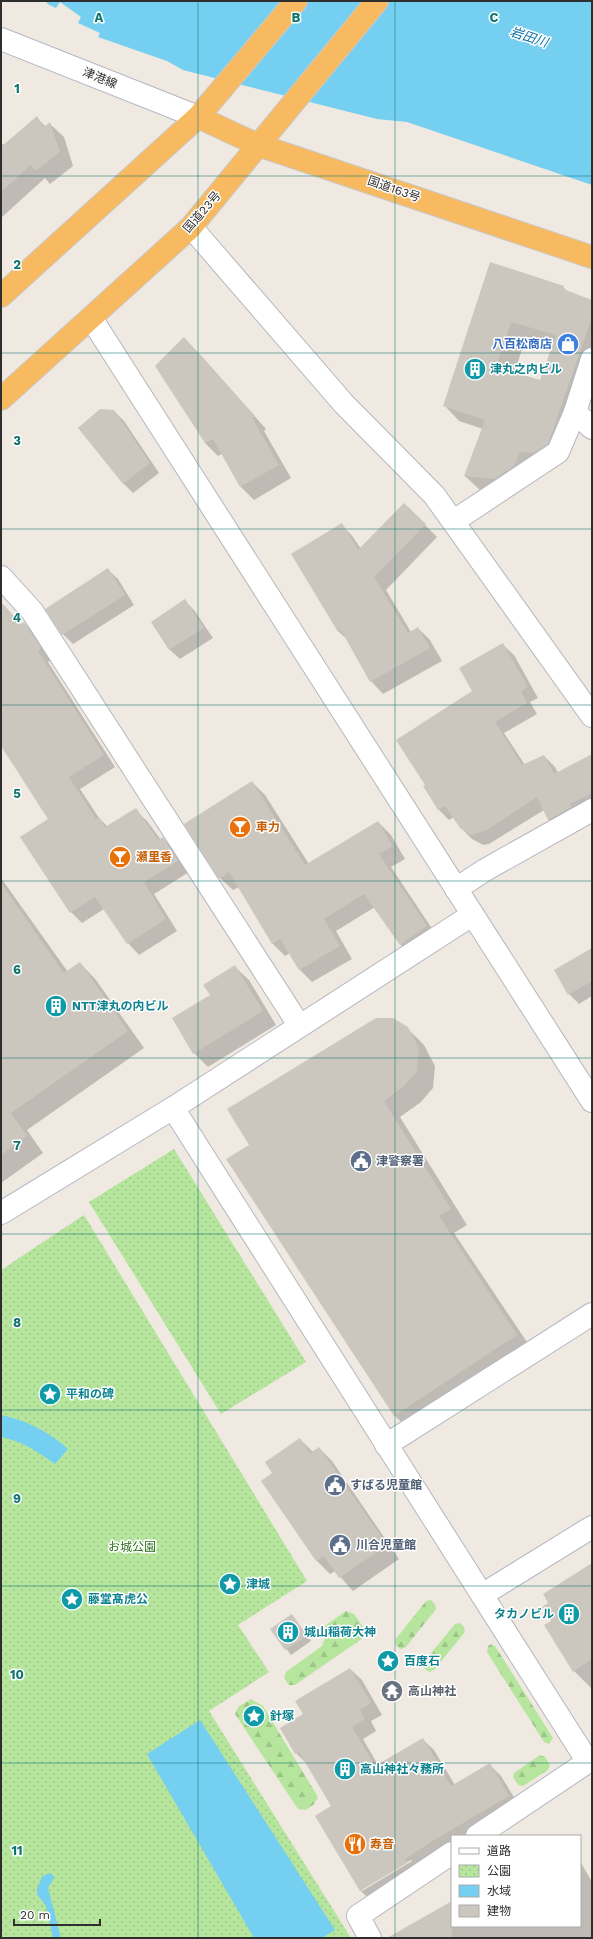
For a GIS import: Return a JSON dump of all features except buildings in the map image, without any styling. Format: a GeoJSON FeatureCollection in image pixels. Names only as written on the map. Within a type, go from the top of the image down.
{"type":"FeatureCollection","features":[{"type":"Feature","properties":{"kind":"highway"},"geometry":{"type":"LineString","coordinates":[[1,296],[198,117],[296,1]]}},
{"type":"Feature","properties":{"kind":"highway","name":"国道23号"},"geometry":{"type":"LineString","coordinates":[[1,399],[191,227],[377,1]]}},
{"type":"Feature","properties":{"kind":"highway","name":"国道163号"},"geometry":{"type":"LineString","coordinates":[[198,117],[263,138],[592,257]]}},
{"type":"Feature","properties":{"kind":"street","name":"津港線"},"geometry":{"type":"LineString","coordinates":[[1,39],[198,117]]}},
{"type":"Feature","properties":{"kind":"street"},"geometry":{"type":"LineString","coordinates":[[191,227],[344,404],[434,495],[592,716]]}},
{"type":"Feature","properties":{"kind":"street"},"geometry":{"type":"LineString","coordinates":[[91,318],[592,1101]]}},
{"type":"Feature","properties":{"kind":"street"},"geometry":{"type":"LineString","coordinates":[[454,521],[558,452],[575,412],[592,359]]}},
{"type":"Feature","properties":{"kind":"street"},"geometry":{"type":"LineString","coordinates":[[575,412],[592,428]]}},
{"type":"Feature","properties":{"kind":"street"},"geometry":{"type":"LineString","coordinates":[[1,577],[32,611],[299,1025]]}},
{"type":"Feature","properties":{"kind":"street"},"geometry":{"type":"LineString","coordinates":[[456,889],[485,870],[592,810]]}},
{"type":"Feature","properties":{"kind":"street"},"geometry":{"type":"LineString","coordinates":[[1,1213],[173,1108],[299,1025],[472,915]]}},
{"type":"Feature","properties":{"kind":"street"},"geometry":{"type":"LineString","coordinates":[[173,1108],[386,1445],[590,1761],[479,1835]]}},
{"type":"Feature","properties":{"kind":"street"},"geometry":{"type":"LineString","coordinates":[[386,1445],[592,1314]]}},
{"type":"Feature","properties":{"kind":"street"},"geometry":{"type":"LineString","coordinates":[[482,1595],[592,1527]]}},
{"type":"Feature","properties":{"kind":"street"},"geometry":{"type":"LineString","coordinates":[[370,1938],[358,1916],[451,1854]]}},
{"type":"Feature","properties":{"kind":"green space"},"geometry":{"type":"Polygon","coordinates":[[[174,1149],[306,1362],[221,1414],[89,1202],[174,1149]]]}},
{"type":"Feature","properties":{"kind":"green space","name":"お城公園"},"geometry":{"type":"Polygon","coordinates":[[[84,1215],[307,1581],[238,1625],[269,1672],[209,1711],[351,1938],[1,1938],[1,1270],[84,1215]]]}},
{"type":"Feature","properties":{"kind":"green space"},"geometry":{"type":"Polygon","coordinates":[[[431,1600],[435,1604],[436,1609],[406,1647],[400,1649],[396,1645],[395,1640],[426,1601],[431,1600]]]}},
{"type":"Feature","properties":{"kind":"green space"},"geometry":{"type":"Polygon","coordinates":[[[346,1611],[354,1614],[366,1631],[363,1638],[295,1685],[289,1685],[284,1678],[286,1672],[322,1646],[325,1638],[324,1629],[326,1625],[346,1611]]]}},
{"type":"Feature","properties":{"kind":"green space"},"geometry":{"type":"Polygon","coordinates":[[[460,1623],[464,1627],[465,1632],[434,1670],[429,1672],[424,1668],[423,1663],[455,1624],[460,1623]]]}},
{"type":"Feature","properties":{"kind":"green space"},"geometry":{"type":"Polygon","coordinates":[[[491,1644],[495,1646],[553,1738],[549,1744],[544,1742],[487,1652],[488,1646],[491,1644]]]}},
{"type":"Feature","properties":{"kind":"green space"},"geometry":{"type":"Polygon","coordinates":[[[251,1699],[263,1706],[318,1797],[314,1804],[306,1810],[298,1809],[235,1714],[238,1707],[251,1699]]]}},
{"type":"Feature","properties":{"kind":"green space"},"geometry":{"type":"Polygon","coordinates":[[[540,1755],[545,1757],[550,1765],[548,1770],[523,1786],[518,1785],[513,1777],[514,1773],[540,1755]]]}},
{"type":"Feature","properties":{"kind":"water","name":"岩田川"},"geometry":{"type":"Polygon","coordinates":[[[45,1],[592,1],[592,185],[407,122],[377,119],[183,70],[167,61],[98,37],[100,33],[78,23],[81,17],[60,2],[56,8],[49,5],[45,1]]]}},
{"type":"Feature","properties":{"kind":"water"},"geometry":{"type":"Polygon","coordinates":[[[1,1415],[28,1423],[53,1437],[68,1449],[55,1464],[23,1444],[1,1437],[1,1415]]]}},
{"type":"Feature","properties":{"kind":"water"},"geometry":{"type":"Polygon","coordinates":[[[200,1720],[335,1930],[322,1938],[254,1938],[147,1754],[200,1720]]]}},
{"type":"Feature","properties":{"kind":"water"},"geometry":{"type":"Polygon","coordinates":[[[49,1873],[53,1875],[54,1878],[48,1888],[61,1938],[53,1938],[46,1906],[37,1894],[37,1889],[42,1877],[49,1873]]]}},
{"type":"Feature","properties":{"kind":"place","name":"八百松商店"},"geometry":{"type":"Point","coordinates":[568,344]}},
{"type":"Feature","properties":{"kind":"place","name":"津丸之内ビル"},"geometry":{"type":"Point","coordinates":[475,369]}},
{"type":"Feature","properties":{"kind":"place","name":"車力"},"geometry":{"type":"Point","coordinates":[240,827]}},
{"type":"Feature","properties":{"kind":"place","name":"瀬里香"},"geometry":{"type":"Point","coordinates":[120,857]}},
{"type":"Feature","properties":{"kind":"place","name":"NTT津丸の内ビル"},"geometry":{"type":"Point","coordinates":[56,1006]}},
{"type":"Feature","properties":{"kind":"place","name":"津警察署"},"geometry":{"type":"Point","coordinates":[361,1161]}},
{"type":"Feature","properties":{"kind":"place","name":"平和の碑"},"geometry":{"type":"Point","coordinates":[50,1394]}},
{"type":"Feature","properties":{"kind":"place","name":"すばる児童館"},"geometry":{"type":"Point","coordinates":[335,1485]}},
{"type":"Feature","properties":{"kind":"place","name":"川合児童館"},"geometry":{"type":"Point","coordinates":[340,1545]}},
{"type":"Feature","properties":{"kind":"place","name":"津城"},"geometry":{"type":"Point","coordinates":[230,1584]}},
{"type":"Feature","properties":{"kind":"place","name":"藤堂髙虎公"},"geometry":{"type":"Point","coordinates":[72,1599]}},
{"type":"Feature","properties":{"kind":"place","name":"タカノビル"},"geometry":{"type":"Point","coordinates":[569,1614]}},
{"type":"Feature","properties":{"kind":"place","name":"城山稲荷大神"},"geometry":{"type":"Point","coordinates":[288,1632]}},
{"type":"Feature","properties":{"kind":"place","name":"百度石"},"geometry":{"type":"Point","coordinates":[388,1661]}},
{"type":"Feature","properties":{"kind":"place","name":"高山神社"},"geometry":{"type":"Point","coordinates":[392,1691]}},
{"type":"Feature","properties":{"kind":"place","name":"針塚"},"geometry":{"type":"Point","coordinates":[254,1716]}},
{"type":"Feature","properties":{"kind":"place","name":"高山神社々務所"},"geometry":{"type":"Point","coordinates":[345,1769]}},
{"type":"Feature","properties":{"kind":"place","name":"寿音"},"geometry":{"type":"Point","coordinates":[355,1844]}}]}
